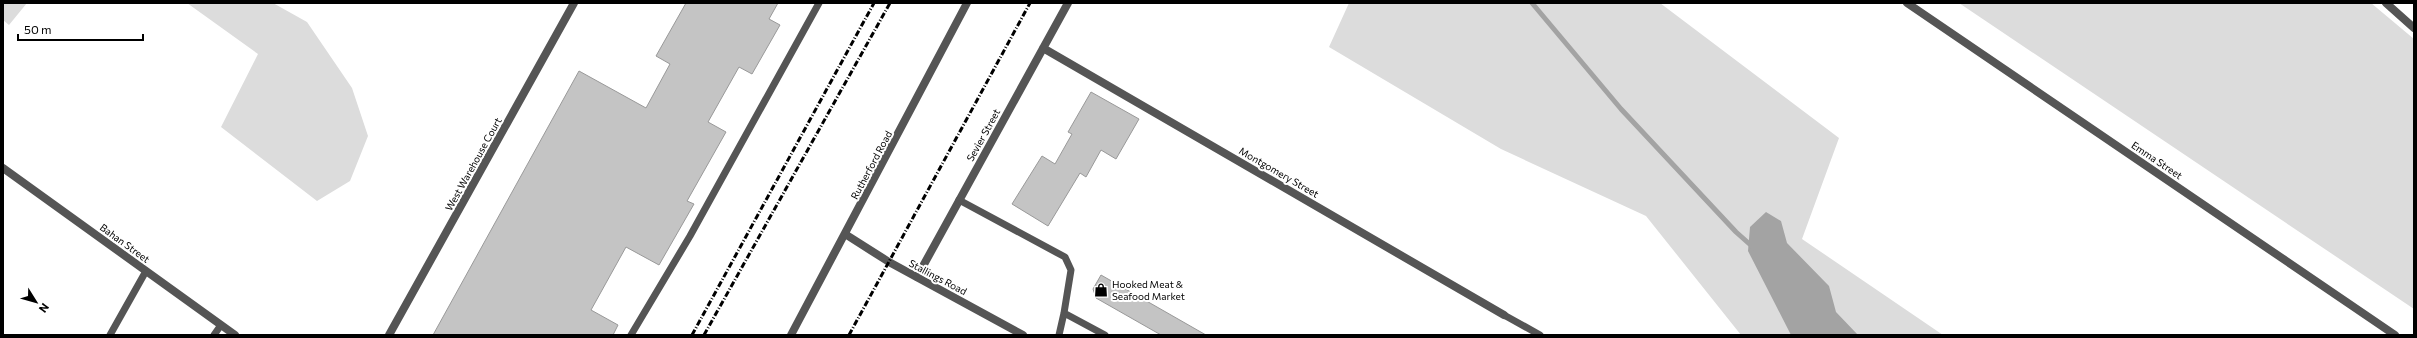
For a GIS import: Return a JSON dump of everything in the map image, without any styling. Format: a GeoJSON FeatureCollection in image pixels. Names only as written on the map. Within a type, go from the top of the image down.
{"type":"FeatureCollection","features":[{"type":"Feature","properties":{"kind":"street","name":"West Warehouse Court"},"geometry":{"type":"LineString","coordinates":[[389,335],[574,3]]}},
{"type":"Feature","properties":{"kind":"street","name":"Rutherford Road"},"geometry":{"type":"LineString","coordinates":[[791,335],[967,3]]}},
{"type":"Feature","properties":{"kind":"street","name":"Sevier Street"},"geometry":{"type":"LineString","coordinates":[[917,277],[1068,3]]}},
{"type":"Feature","properties":{"kind":"street","name":"Emma Street"},"geometry":{"type":"LineString","coordinates":[[1907,3],[2395,335]]}},
{"type":"Feature","properties":{"kind":"street"},"geometry":{"type":"LineString","coordinates":[[2386,3],[2414,28]]}},
{"type":"Feature","properties":{"kind":"street","name":"Montgomery Street"},"geometry":{"type":"LineString","coordinates":[[1043,48],[1504,315]]}},
{"type":"Feature","properties":{"kind":"street","name":"Bahan Street"},"geometry":{"type":"LineString","coordinates":[[3,168],[235,335]]}},
{"type":"Feature","properties":{"kind":"street","name":"Stallings Road"},"geometry":{"type":"LineString","coordinates":[[845,234],[917,277],[1022,335]]}},
{"type":"Feature","properties":{"kind":"lane"},"geometry":{"type":"LineString","coordinates":[[631,335],[690,236],[819,3]]}},
{"type":"Feature","properties":{"kind":"lane"},"geometry":{"type":"LineString","coordinates":[[959,200],[1065,257],[1071,270],[1064,313],[1058,335]]}},
{"type":"Feature","properties":{"kind":"lane"},"geometry":{"type":"LineString","coordinates":[[110,335],[146,271]]}},
{"type":"Feature","properties":{"kind":"lane"},"geometry":{"type":"LineString","coordinates":[[1064,313],[1105,335]]}},
{"type":"Feature","properties":{"kind":"lane"},"geometry":{"type":"LineString","coordinates":[[1504,315],[1540,335]]}},
{"type":"Feature","properties":{"kind":"lane"},"geometry":{"type":"LineString","coordinates":[[214,335],[221,325]]}},
{"type":"Feature","properties":{"kind":"shaded area"},"geometry":{"type":"Polygon","coordinates":[[[3,3],[27,3],[9,25],[3,20],[3,3]]]}},
{"type":"Feature","properties":{"kind":"shaded area"},"geometry":{"type":"Polygon","coordinates":[[[187,3],[273,3],[307,22],[352,88],[368,136],[350,181],[317,201],[221,127],[258,54],[187,3]]]}},
{"type":"Feature","properties":{"kind":"shaded area"},"geometry":{"type":"Polygon","coordinates":[[[1349,3],[1660,3],[1839,138],[1802,239],[1943,335],[1741,335],[1646,216],[1501,149],[1329,47],[1349,3]]]}},
{"type":"Feature","properties":{"kind":"shaded area"},"geometry":{"type":"Polygon","coordinates":[[[1959,3],[2371,3],[2414,39],[2414,309],[1959,3]]]}},
{"type":"Feature","properties":{"kind":"shaded area"},"geometry":{"type":"Polygon","coordinates":[[[1766,212],[1781,221],[1787,243],[1829,286],[1836,312],[1858,335],[1791,335],[1748,251],[1750,227],[1766,212]]]}},
{"type":"Feature","properties":{"kind":"building"},"geometry":{"type":"Polygon","coordinates":[[[686,3],[778,3],[769,19],[780,25],[752,74],[739,67],[708,122],[726,132],[687,201],[694,204],[659,265],[626,247],[591,310],[618,325],[613,335],[433,335],[579,71],[646,108],[670,64],[656,56],[686,3]]]}},
{"type":"Feature","properties":{"kind":"building"},"geometry":{"type":"Polygon","coordinates":[[[1091,92],[1139,119],[1116,159],[1101,150],[1086,177],[1080,173],[1048,226],[1012,204],[1042,156],[1055,164],[1072,134],[1068,132],[1091,92]]]}},
{"type":"Feature","properties":{"kind":"building"},"geometry":{"type":"Polygon","coordinates":[[[1101,275],[1206,335],[1161,335],[1096,298],[1093,289],[1101,275]]]}},
{"type":"Feature","properties":{"kind":"waterway"},"geometry":{"type":"LineString","coordinates":[[1532,3],[1621,109],[1736,232],[1754,248]]}},
{"type":"Feature","properties":{"kind":"railway"},"geometry":{"type":"LineString","coordinates":[[692,335],[874,3]]}},
{"type":"Feature","properties":{"kind":"railway"},"geometry":{"type":"LineString","coordinates":[[704,335],[890,3]]}},
{"type":"Feature","properties":{"kind":"railway"},"geometry":{"type":"LineString","coordinates":[[849,335],[1030,3]]}},
{"type":"Feature","properties":{"kind":"place","name":"Hooked Meat & Seafood Market"},"geometry":{"type":"Point","coordinates":[1101,290]}}]}
